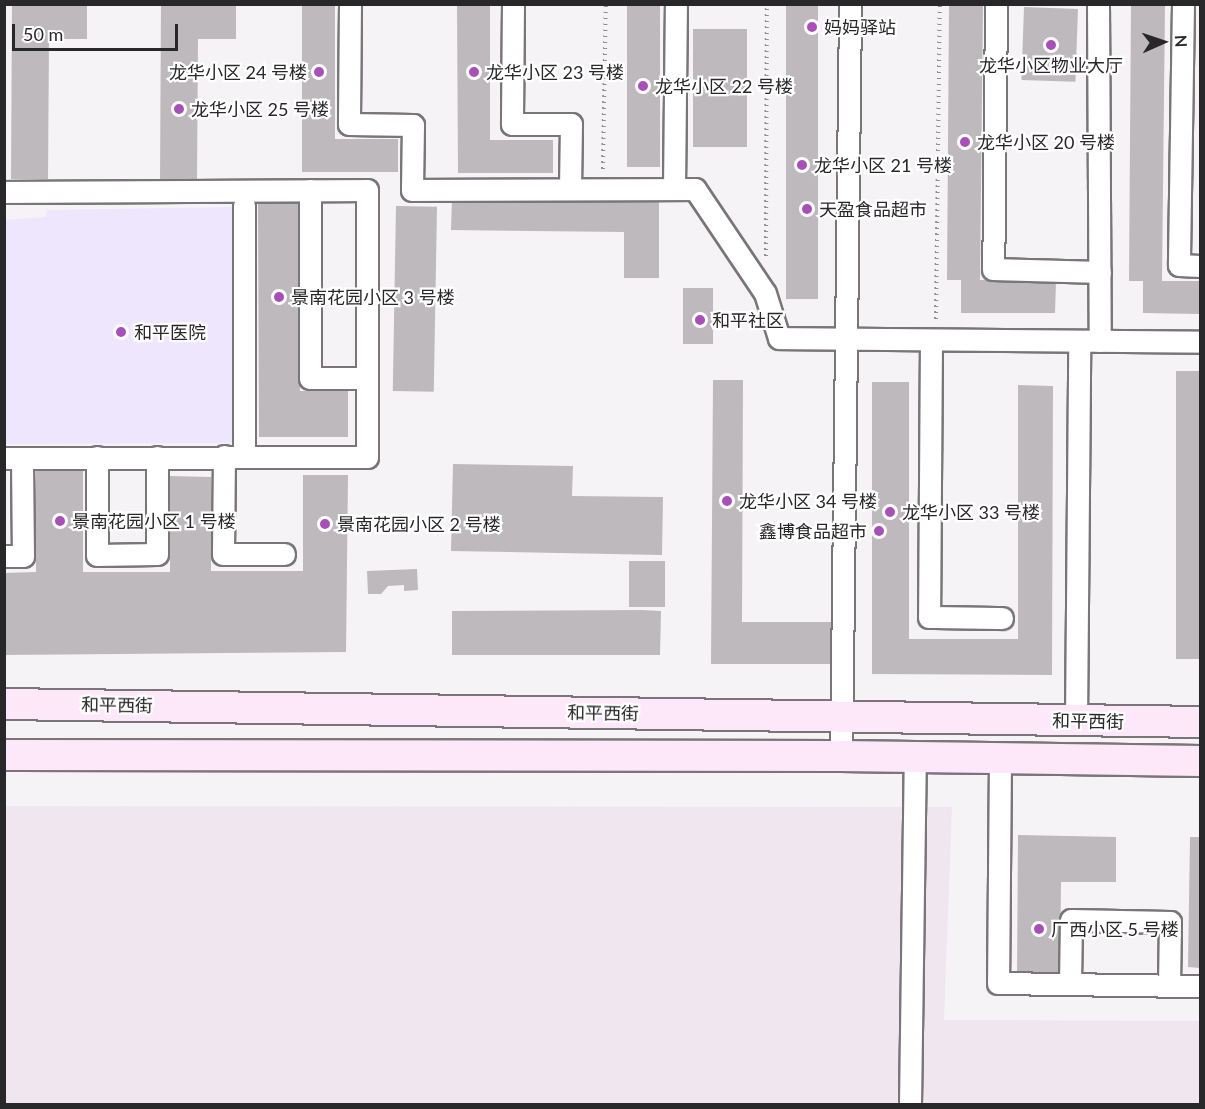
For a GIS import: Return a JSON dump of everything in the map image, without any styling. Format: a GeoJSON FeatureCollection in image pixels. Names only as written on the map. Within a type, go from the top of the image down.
{"type":"FeatureCollection","features":[{"type":"Feature","properties":{"kind":"main road","name":"和平西街"},"geometry":{"type":"LineString","coordinates":[[4,704],[1200,723]]}},
{"type":"Feature","properties":{"kind":"main road"},"geometry":{"type":"LineString","coordinates":[[4,755],[841,756],[1200,761]]}},
{"type":"Feature","properties":{"kind":"street"},"geometry":{"type":"LineString","coordinates":[[350,4],[349,124],[413,125],[412,190],[695,189],[765,293],[779,339],[1200,342]]}},
{"type":"Feature","properties":{"kind":"street"},"geometry":{"type":"LineString","coordinates":[[513,4],[512,124],[571,124],[570,189]]}},
{"type":"Feature","properties":{"kind":"street"},"geometry":{"type":"LineString","coordinates":[[674,189],[676,4]]}},
{"type":"Feature","properties":{"kind":"street"},"geometry":{"type":"LineString","coordinates":[[841,756],[850,4]]}},
{"type":"Feature","properties":{"kind":"street"},"geometry":{"type":"LineString","coordinates":[[996,4],[993,269],[1100,272]]}},
{"type":"Feature","properties":{"kind":"street"},"geometry":{"type":"LineString","coordinates":[[1098,4],[1100,341]]}},
{"type":"Feature","properties":{"kind":"street"},"geometry":{"type":"LineString","coordinates":[[1183,4],[1179,265],[1200,266]]}},
{"type":"Feature","properties":{"kind":"street"},"geometry":{"type":"LineString","coordinates":[[310,190],[310,378],[367,378]]}},
{"type":"Feature","properties":{"kind":"street"},"geometry":{"type":"LineString","coordinates":[[4,192],[367,190],[367,457],[13,458],[23,556],[4,556]]}},
{"type":"Feature","properties":{"kind":"street"},"geometry":{"type":"LineString","coordinates":[[244,205],[234,456],[224,554],[284,554]]}},
{"type":"Feature","properties":{"kind":"street"},"geometry":{"type":"LineString","coordinates":[[933,340],[928,618],[1002,618]]}},
{"type":"Feature","properties":{"kind":"street"},"geometry":{"type":"LineString","coordinates":[[1076,721],[1079,341]]}},
{"type":"Feature","properties":{"kind":"street"},"geometry":{"type":"LineString","coordinates":[[97,457],[97,555],[157,554],[157,457]]}},
{"type":"Feature","properties":{"kind":"street"},"geometry":{"type":"LineString","coordinates":[[910,1104],[915,757]]}},
{"type":"Feature","properties":{"kind":"street"},"geometry":{"type":"LineString","coordinates":[[1000,759],[998,983],[1200,986]]}},
{"type":"Feature","properties":{"kind":"street"},"geometry":{"type":"LineString","coordinates":[[1070,984],[1071,920],[1170,922],[1169,986]]}},
{"type":"Feature","properties":{"kind":"path"},"geometry":{"type":"LineString","coordinates":[[603,189],[606,4]]}},
{"type":"Feature","properties":{"kind":"path"},"geometry":{"type":"LineString","coordinates":[[765,293],[767,4]]}},
{"type":"Feature","properties":{"kind":"path"},"geometry":{"type":"LineString","coordinates":[[933,340],[940,4]]}},
{"type":"Feature","properties":{"kind":"shaded area","name":"和平医院"},"geometry":{"type":"Polygon","coordinates":[[[234,207],[240,443],[5,444],[5,220],[46,217],[47,210],[234,207]]]}},
{"type":"Feature","properties":{"kind":"shaded area"},"geometry":{"type":"Polygon","coordinates":[[[5,806],[952,807],[944,1020],[1200,1021],[1200,1104],[5,1104],[5,806]]]}},
{"type":"Feature","properties":{"kind":"building"},"geometry":{"type":"Polygon","coordinates":[[[12,4],[87,4],[87,39],[49,39],[48,179],[11,179],[12,4]]]}},
{"type":"Feature","properties":{"kind":"building","name":"龙华小区 25 号楼"},"geometry":{"type":"Polygon","coordinates":[[[161,4],[236,4],[236,39],[198,39],[197,180],[160,179],[161,4]]]}},
{"type":"Feature","properties":{"kind":"building","name":"龙华小区 24 号楼"},"geometry":{"type":"Polygon","coordinates":[[[302,4],[335,4],[335,139],[398,139],[398,172],[302,172],[302,4]]]}},
{"type":"Feature","properties":{"kind":"building","name":"龙华小区 23 号楼"},"geometry":{"type":"Polygon","coordinates":[[[457,4],[490,4],[490,140],[553,140],[553,173],[458,173],[457,4]]]}},
{"type":"Feature","properties":{"kind":"building","name":"龙华小区 22 号楼"},"geometry":{"type":"Polygon","coordinates":[[[627,4],[660,4],[660,167],[627,167],[627,4]]]}},
{"type":"Feature","properties":{"kind":"building","name":"龙华小区 21 号楼"},"geometry":{"type":"Polygon","coordinates":[[[786,4],[818,4],[818,299],[786,299],[786,4]]]}},
{"type":"Feature","properties":{"kind":"building","name":"龙华小区 20 号楼"},"geometry":{"type":"Polygon","coordinates":[[[949,4],[983,4],[980,280],[1056,281],[1055,313],[961,313],[961,280],[947,280],[949,4]]]}},
{"type":"Feature","properties":{"kind":"building"},"geometry":{"type":"Polygon","coordinates":[[[1131,4],[1165,4],[1162,281],[1200,281],[1200,314],[1143,313],[1143,281],[1129,281],[1131,4]]]}},
{"type":"Feature","properties":{"kind":"building","name":"龙华小区物业大厅"},"geometry":{"type":"Polygon","coordinates":[[[1024,7],[1078,9],[1075,82],[1021,80],[1024,7]]]}},
{"type":"Feature","properties":{"kind":"building"},"geometry":{"type":"Polygon","coordinates":[[[693,29],[747,29],[747,147],[693,147],[693,29]]]}},
{"type":"Feature","properties":{"kind":"building"},"geometry":{"type":"Polygon","coordinates":[[[452,198],[659,202],[659,278],[624,278],[624,232],[451,230],[452,198]]]}},
{"type":"Feature","properties":{"kind":"building","name":"景南花园小区 3 号楼"},"geometry":{"type":"Polygon","coordinates":[[[258,203],[300,203],[300,391],[348,391],[348,437],[259,437],[258,203]]]}},
{"type":"Feature","properties":{"kind":"building"},"geometry":{"type":"Polygon","coordinates":[[[396,206],[437,207],[434,392],[393,391],[396,206]]]}},
{"type":"Feature","properties":{"kind":"building"},"geometry":{"type":"Polygon","coordinates":[[[683,288],[713,288],[713,344],[683,344],[683,288]]]}},
{"type":"Feature","properties":{"kind":"building"},"geometry":{"type":"Polygon","coordinates":[[[1176,371],[1200,371],[1200,659],[1176,659],[1176,371]]]}},
{"type":"Feature","properties":{"kind":"building","name":"龙华小区 34 号楼"},"geometry":{"type":"Polygon","coordinates":[[[713,380],[743,380],[742,622],[834,622],[833,664],[711,664],[713,380]]]}},
{"type":"Feature","properties":{"kind":"building","name":"龙华小区 33 号楼"},"geometry":{"type":"Polygon","coordinates":[[[872,382],[909,382],[909,639],[1018,639],[1018,385],[1053,386],[1052,675],[872,674],[872,382]]]}},
{"type":"Feature","properties":{"kind":"building"},"geometry":{"type":"Polygon","coordinates":[[[453,464],[573,466],[572,496],[663,497],[662,555],[451,551],[453,464]]]}},
{"type":"Feature","properties":{"kind":"building"},"geometry":{"type":"Polygon","coordinates":[[[36,470],[83,470],[83,572],[170,572],[170,476],[211,477],[211,571],[303,571],[303,475],[348,475],[346,652],[4,655],[4,573],[36,572],[36,470]]]}},
{"type":"Feature","properties":{"kind":"building"},"geometry":{"type":"Polygon","coordinates":[[[629,561],[665,561],[665,607],[629,607],[629,561]]]}},
{"type":"Feature","properties":{"kind":"building"},"geometry":{"type":"Polygon","coordinates":[[[417,569],[418,590],[404,591],[404,585],[388,586],[381,594],[368,594],[367,571],[417,569]]]}},
{"type":"Feature","properties":{"kind":"building"},"geometry":{"type":"Polygon","coordinates":[[[452,611],[661,611],[660,655],[452,655],[452,611]]]}},
{"type":"Feature","properties":{"kind":"building","name":"厂西小区 5 号楼"},"geometry":{"type":"Polygon","coordinates":[[[1018,835],[1116,837],[1116,882],[1061,882],[1060,976],[1017,976],[1018,835]]]}},
{"type":"Feature","properties":{"kind":"building"},"geometry":{"type":"Polygon","coordinates":[[[1190,837],[1200,837],[1200,968],[1188,967],[1190,837]]]}},
{"type":"Feature","properties":{"kind":"place","name":"妈妈驿站"},"geometry":{"type":"Point","coordinates":[812,27]}},
{"type":"Feature","properties":{"kind":"place","name":"龙华小区物业大厅"},"geometry":{"type":"Point","coordinates":[1051,45]}},
{"type":"Feature","properties":{"kind":"place","name":"龙华小区 24 号楼"},"geometry":{"type":"Point","coordinates":[319,72]}},
{"type":"Feature","properties":{"kind":"place","name":"龙华小区 23 号楼"},"geometry":{"type":"Point","coordinates":[474,72]}},
{"type":"Feature","properties":{"kind":"place","name":"龙华小区 22 号楼"},"geometry":{"type":"Point","coordinates":[643,86]}},
{"type":"Feature","properties":{"kind":"place","name":"龙华小区 25 号楼"},"geometry":{"type":"Point","coordinates":[179,109]}},
{"type":"Feature","properties":{"kind":"place","name":"龙华小区 20 号楼"},"geometry":{"type":"Point","coordinates":[965,142]}},
{"type":"Feature","properties":{"kind":"place","name":"龙华小区 21 号楼"},"geometry":{"type":"Point","coordinates":[802,165]}},
{"type":"Feature","properties":{"kind":"place","name":"天盈食品超市"},"geometry":{"type":"Point","coordinates":[807,209]}},
{"type":"Feature","properties":{"kind":"place","name":"景南花园小区 3 号楼"},"geometry":{"type":"Point","coordinates":[279,297]}},
{"type":"Feature","properties":{"kind":"place","name":"和平社区"},"geometry":{"type":"Point","coordinates":[700,320]}},
{"type":"Feature","properties":{"kind":"place","name":"和平医院"},"geometry":{"type":"Point","coordinates":[121,332]}},
{"type":"Feature","properties":{"kind":"place","name":"龙华小区 34 号楼"},"geometry":{"type":"Point","coordinates":[727,501]}},
{"type":"Feature","properties":{"kind":"place","name":"龙华小区 33 号楼"},"geometry":{"type":"Point","coordinates":[890,512]}},
{"type":"Feature","properties":{"kind":"place","name":"景南花园小区 1 号楼"},"geometry":{"type":"Point","coordinates":[60,521]}},
{"type":"Feature","properties":{"kind":"place","name":"景南花园小区 2 号楼"},"geometry":{"type":"Point","coordinates":[325,524]}},
{"type":"Feature","properties":{"kind":"place","name":"鑫博食品超市"},"geometry":{"type":"Point","coordinates":[879,531]}},
{"type":"Feature","properties":{"kind":"place","name":"厂西小区 5 号楼"},"geometry":{"type":"Point","coordinates":[1039,929]}}]}
